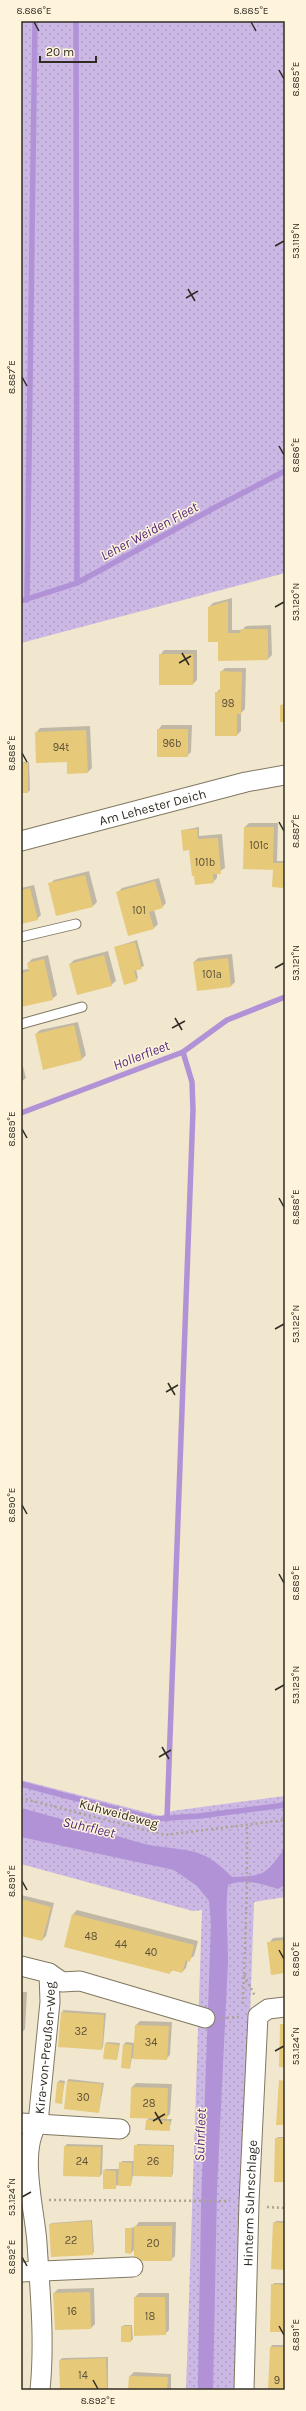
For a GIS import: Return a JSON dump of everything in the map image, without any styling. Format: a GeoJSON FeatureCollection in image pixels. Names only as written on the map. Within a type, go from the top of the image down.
{"type":"FeatureCollection","features":[{"type":"Feature","properties":{"kind":"street","name":"Am Lehester Deich"},"geometry":{"type":"LineString","coordinates":[[21,841],[246,782],[285,775]]}},
{"type":"Feature","properties":{"kind":"street","name":"Kira-von-Preußen-Weg"},"geometry":{"type":"LineString","coordinates":[[21,1966],[49,1973],[62,1982],[80,1981],[205,2018]]}},
{"type":"Feature","properties":{"kind":"street","name":"Kira-von-Preußen-Weg"},"geometry":{"type":"LineString","coordinates":[[40,2390],[42,2368],[30,2271],[37,2232],[30,2200],[29,2182],[32,2132],[30,2123],[50,2002],[49,1973]]}},
{"type":"Feature","properties":{"kind":"street","name":"Hinterm Suhrschlage"},"geometry":{"type":"LineString","coordinates":[[244,2390],[249,2202],[258,2016],[268,2009],[285,2007]]}},
{"type":"Feature","properties":{"kind":"street","name":"Kira-von-Preußen-Weg"},"geometry":{"type":"LineString","coordinates":[[30,2123],[120,2129]]}},
{"type":"Feature","properties":{"kind":"street"},"geometry":{"type":"LineString","coordinates":[[30,2271],[133,2267]]}},
{"type":"Feature","properties":{"kind":"lane"},"geometry":{"type":"LineString","coordinates":[[21,937],[76,924]]}},
{"type":"Feature","properties":{"kind":"lane"},"geometry":{"type":"LineString","coordinates":[[21,1024],[82,1007]]}},
{"type":"Feature","properties":{"kind":"path","name":"Kuhweideweg"},"geometry":{"type":"LineString","coordinates":[[21,1798],[165,1835],[285,1820]]}},
{"type":"Feature","properties":{"kind":"path"},"geometry":{"type":"LineString","coordinates":[[247,1825],[247,1888]]}},
{"type":"Feature","properties":{"kind":"path"},"geometry":{"type":"LineString","coordinates":[[30,2200],[228,2201]]}},
{"type":"Feature","properties":{"kind":"shaded area"},"geometry":{"type":"Polygon","coordinates":[[[21,21],[285,21],[285,573],[21,643],[21,21]]]}},
{"type":"Feature","properties":{"kind":"shaded area"},"geometry":{"type":"Polygon","coordinates":[[[21,1780],[161,1816],[172,1811],[285,1796],[285,1897],[254,1902],[237,2390],[186,2390],[202,1910],[193,1911],[21,1864],[21,1780]]]}},
{"type":"Feature","properties":{"kind":"shaded area"},"geometry":{"type":"Polygon","coordinates":[[[21,1808],[141,1843],[199,1853],[220,1866],[232,1877],[252,1876],[264,1872],[285,1848],[285,1885],[278,1889],[247,1882],[228,1885],[228,1961],[217,2190],[213,2390],[198,2390],[201,2207],[211,1924],[209,1901],[197,1886],[174,1870],[21,1837],[21,1808]]]}},
{"type":"Feature","properties":{"kind":"building"},"geometry":{"type":"Polygon","coordinates":[[[228,601],[228,633],[240,633],[241,629],[268,629],[268,660],[218,661],[218,642],[208,642],[208,607],[228,601]]]}},
{"type":"Feature","properties":{"kind":"building"},"geometry":{"type":"Polygon","coordinates":[[[159,654],[193,654],[193,685],[159,685],[159,654]]]}},
{"type":"Feature","properties":{"kind":"building"},"geometry":{"type":"Polygon","coordinates":[[[220,671],[242,672],[241,714],[237,714],[237,736],[215,736],[215,692],[220,692],[220,671]]]}},
{"type":"Feature","properties":{"kind":"building"},"geometry":{"type":"Polygon","coordinates":[[[280,705],[285,705],[285,722],[280,722],[280,705]]]}},
{"type":"Feature","properties":{"kind":"building"},"geometry":{"type":"Polygon","coordinates":[[[157,729],[188,729],[188,757],[157,757],[157,729]]]}},
{"type":"Feature","properties":{"kind":"building"},"geometry":{"type":"Polygon","coordinates":[[[86,730],[88,773],[67,774],[67,762],[36,763],[35,732],[86,730]]]}},
{"type":"Feature","properties":{"kind":"building"},"geometry":{"type":"Polygon","coordinates":[[[21,763],[28,763],[28,793],[21,793],[21,763]]]}},
{"type":"Feature","properties":{"kind":"building"},"geometry":{"type":"Polygon","coordinates":[[[244,827],[274,827],[273,863],[284,863],[283,888],[272,887],[273,870],[243,869],[244,827]]]}},
{"type":"Feature","properties":{"kind":"building"},"geometry":{"type":"Polygon","coordinates":[[[197,829],[198,839],[218,838],[221,874],[213,874],[214,883],[195,885],[194,876],[192,876],[189,850],[183,851],[181,830],[197,829]]]}},
{"type":"Feature","properties":{"kind":"building"},"geometry":{"type":"Polygon","coordinates":[[[85,875],[93,907],[56,916],[48,883],[85,875]]]}},
{"type":"Feature","properties":{"kind":"building"},"geometry":{"type":"Polygon","coordinates":[[[155,881],[163,908],[149,912],[154,929],[128,936],[116,892],[155,881]]]}},
{"type":"Feature","properties":{"kind":"building"},"geometry":{"type":"Polygon","coordinates":[[[30,888],[38,920],[21,924],[21,890],[30,888]]]}},
{"type":"Feature","properties":{"kind":"building"},"geometry":{"type":"Polygon","coordinates":[[[135,942],[142,969],[134,971],[137,981],[124,985],[114,947],[135,942]]]}},
{"type":"Feature","properties":{"kind":"building"},"geometry":{"type":"Polygon","coordinates":[[[104,955],[112,986],[77,995],[69,964],[104,955]]]}},
{"type":"Feature","properties":{"kind":"building"},"geometry":{"type":"Polygon","coordinates":[[[228,958],[231,987],[197,991],[193,962],[228,958]]]}},
{"type":"Feature","properties":{"kind":"building"},"geometry":{"type":"Polygon","coordinates":[[[44,959],[53,1000],[21,1007],[21,973],[29,971],[27,963],[44,959]]]}},
{"type":"Feature","properties":{"kind":"building"},"geometry":{"type":"Polygon","coordinates":[[[74,1025],[82,1060],[43,1070],[35,1034],[74,1025]]]}},
{"type":"Feature","properties":{"kind":"building"},"geometry":{"type":"Polygon","coordinates":[[[21,1899],[51,1907],[42,1941],[21,1936],[21,1899]]]}},
{"type":"Feature","properties":{"kind":"building"},"geometry":{"type":"Polygon","coordinates":[[[72,1914],[194,1945],[190,1962],[186,1960],[182,1973],[171,1970],[170,1974],[64,1947],[72,1914]]]}},
{"type":"Feature","properties":{"kind":"building"},"geometry":{"type":"Polygon","coordinates":[[[285,1940],[285,1973],[271,1975],[267,1942],[285,1940]]]}},
{"type":"Feature","properties":{"kind":"building"},"geometry":{"type":"Polygon","coordinates":[[[21,1995],[23,1995],[22,2021],[21,2021],[21,1995]]]}},
{"type":"Feature","properties":{"kind":"building"},"geometry":{"type":"Polygon","coordinates":[[[61,2012],[104,2015],[102,2050],[58,2047],[61,2012]]]}},
{"type":"Feature","properties":{"kind":"building"},"geometry":{"type":"Polygon","coordinates":[[[280,2024],[285,2024],[285,2067],[279,2067],[280,2024]]]}},
{"type":"Feature","properties":{"kind":"building"},"geometry":{"type":"Polygon","coordinates":[[[135,2025],[169,2026],[167,2060],[133,2059],[135,2025]]]}},
{"type":"Feature","properties":{"kind":"building"},"geometry":{"type":"Polygon","coordinates":[[[105,2043],[119,2045],[117,2060],[103,2059],[105,2043]]]}},
{"type":"Feature","properties":{"kind":"building"},"geometry":{"type":"Polygon","coordinates":[[[123,2044],[132,2045],[130,2069],[121,2068],[123,2044]]]}},
{"type":"Feature","properties":{"kind":"building"},"geometry":{"type":"Polygon","coordinates":[[[279,2080],[285,2081],[285,2125],[276,2125],[279,2080]]]}},
{"type":"Feature","properties":{"kind":"building"},"geometry":{"type":"Polygon","coordinates":[[[67,2081],[102,2084],[99,2113],[64,2109],[67,2081]]]}},
{"type":"Feature","properties":{"kind":"building"},"geometry":{"type":"Polygon","coordinates":[[[57,2082],[64,2083],[62,2104],[55,2103],[57,2082]]]}},
{"type":"Feature","properties":{"kind":"building"},"geometry":{"type":"Polygon","coordinates":[[[131,2087],[168,2088],[167,2119],[130,2118],[131,2087]]]}},
{"type":"Feature","properties":{"kind":"building"},"geometry":{"type":"Polygon","coordinates":[[[146,2120],[170,2121],[170,2131],[145,2130],[146,2120]]]}},
{"type":"Feature","properties":{"kind":"building"},"geometry":{"type":"Polygon","coordinates":[[[275,2138],[285,2138],[285,2182],[274,2182],[275,2138]]]}},
{"type":"Feature","properties":{"kind":"building"},"geometry":{"type":"Polygon","coordinates":[[[134,2145],[173,2146],[172,2177],[133,2176],[134,2145]]]}},
{"type":"Feature","properties":{"kind":"building"},"geometry":{"type":"Polygon","coordinates":[[[64,2146],[101,2147],[100,2177],[63,2176],[64,2146]]]}},
{"type":"Feature","properties":{"kind":"building"},"geometry":{"type":"Polygon","coordinates":[[[119,2162],[132,2163],[131,2186],[118,2186],[119,2162]]]}},
{"type":"Feature","properties":{"kind":"building"},"geometry":{"type":"Polygon","coordinates":[[[103,2170],[116,2171],[116,2189],[103,2189],[103,2170]]]}},
{"type":"Feature","properties":{"kind":"building"},"geometry":{"type":"Polygon","coordinates":[[[91,2221],[93,2255],[51,2257],[49,2224],[91,2221]]]}},
{"type":"Feature","properties":{"kind":"building"},"geometry":{"type":"Polygon","coordinates":[[[273,2222],[285,2223],[285,2270],[271,2269],[273,2222]]]}},
{"type":"Feature","properties":{"kind":"building"},"geometry":{"type":"Polygon","coordinates":[[[134,2226],[172,2226],[172,2261],[134,2261],[134,2226]]]}},
{"type":"Feature","properties":{"kind":"building"},"geometry":{"type":"Polygon","coordinates":[[[125,2228],[132,2228],[131,2254],[125,2253],[125,2228]]]}},
{"type":"Feature","properties":{"kind":"building"},"geometry":{"type":"Polygon","coordinates":[[[271,2284],[285,2285],[285,2332],[270,2332],[271,2284]]]}},
{"type":"Feature","properties":{"kind":"building"},"geometry":{"type":"Polygon","coordinates":[[[90,2292],[91,2329],[55,2330],[53,2293],[90,2292]]]}},
{"type":"Feature","properties":{"kind":"building"},"geometry":{"type":"Polygon","coordinates":[[[134,2297],[165,2297],[166,2335],[134,2336],[134,2297]]]}},
{"type":"Feature","properties":{"kind":"building"},"geometry":{"type":"Polygon","coordinates":[[[121,2326],[131,2326],[131,2342],[121,2342],[121,2326]]]}},
{"type":"Feature","properties":{"kind":"building"},"geometry":{"type":"Polygon","coordinates":[[[270,2347],[285,2347],[285,2390],[268,2390],[270,2347]]]}},
{"type":"Feature","properties":{"kind":"building"},"geometry":{"type":"Polygon","coordinates":[[[106,2358],[107,2390],[60,2390],[59,2360],[106,2358]]]}},
{"type":"Feature","properties":{"kind":"building"},"geometry":{"type":"Polygon","coordinates":[[[129,2376],[168,2377],[167,2390],[128,2390],[129,2376]]]}},
{"type":"Feature","properties":{"kind":"waterway"},"geometry":{"type":"LineString","coordinates":[[27,600],[35,21]]}},
{"type":"Feature","properties":{"kind":"waterway"},"geometry":{"type":"LineString","coordinates":[[76,21],[77,583]]}},
{"type":"Feature","properties":{"kind":"waterway","name":"Leher Weiden Fleet"},"geometry":{"type":"LineString","coordinates":[[21,601],[77,583],[285,471]]}},
{"type":"Feature","properties":{"kind":"waterway","name":"Hollerfleet"},"geometry":{"type":"LineString","coordinates":[[21,1113],[183,1052],[227,1020],[285,997]]}},
{"type":"Feature","properties":{"kind":"waterway"},"geometry":{"type":"LineString","coordinates":[[167,1819],[193,1110],[192,1082],[183,1052]]}},
{"type":"Feature","properties":{"kind":"waterway"},"geometry":{"type":"LineString","coordinates":[[21,1784],[154,1819],[199,1816],[285,1805]]}},
{"type":"Feature","properties":{"kind":"water label","name":"Suhrfleet"},"geometry":{"type":"Point","coordinates":[89,1827]}},
{"type":"Feature","properties":{"kind":"water label","name":"Suhrfleet"},"geometry":{"type":"Point","coordinates":[200,2135]}}]}
